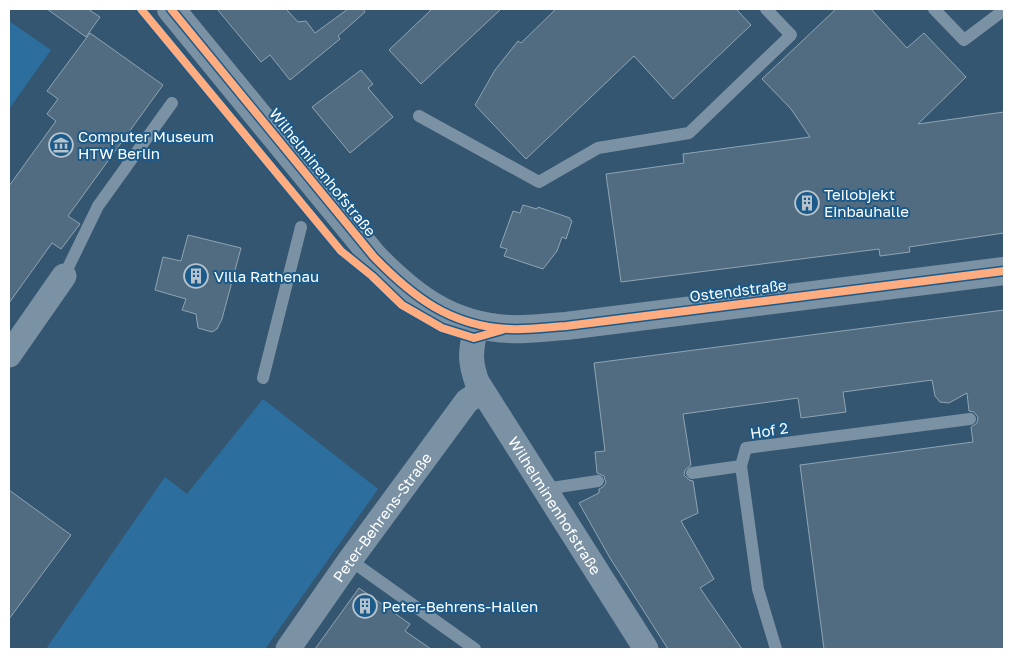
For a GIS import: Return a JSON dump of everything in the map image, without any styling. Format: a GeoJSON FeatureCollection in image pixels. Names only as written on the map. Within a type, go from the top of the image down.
{"type":"FeatureCollection","features":[{"type":"Feature","properties":{"kind":"street","name":"Wilhelminenhofstraße"},"geometry":{"type":"LineString","coordinates":[[171,9],[385,268],[422,301],[451,316],[476,323],[471,366],[477,382],[646,649]]}},
{"type":"Feature","properties":{"kind":"street","name":"Ostendstraße"},"geometry":{"type":"LineString","coordinates":[[476,323],[501,328],[522,329],[566,326],[1004,272]]}},
{"type":"Feature","properties":{"kind":"street"},"geometry":{"type":"LineString","coordinates":[[9,355],[64,276]]}},
{"type":"Feature","properties":{"kind":"street","name":"Peter-Behrens-Straße"},"geometry":{"type":"LineString","coordinates":[[288,649],[350,560],[467,401],[482,391]]}},
{"type":"Feature","properties":{"kind":"lane"},"geometry":{"type":"LineString","coordinates":[[419,116],[539,182],[598,148],[689,133],[791,35],[766,9]]}},
{"type":"Feature","properties":{"kind":"lane"},"geometry":{"type":"LineString","coordinates":[[934,9],[964,40],[1004,10]]}},
{"type":"Feature","properties":{"kind":"lane"},"geometry":{"type":"LineString","coordinates":[[64,276],[98,206],[172,103]]}},
{"type":"Feature","properties":{"kind":"lane"},"geometry":{"type":"LineString","coordinates":[[263,378],[302,227]]}},
{"type":"Feature","properties":{"kind":"lane","name":"Hof 2"},"geometry":{"type":"LineString","coordinates":[[741,466],[746,448],[970,419]]}},
{"type":"Feature","properties":{"kind":"lane"},"geometry":{"type":"LineString","coordinates":[[692,473],[741,466],[758,589],[776,649]]}},
{"type":"Feature","properties":{"kind":"lane"},"geometry":{"type":"LineString","coordinates":[[545,489],[598,481]]}},
{"type":"Feature","properties":{"kind":"lane"},"geometry":{"type":"LineString","coordinates":[[350,560],[474,649]]}},
{"type":"Feature","properties":{"kind":"shaded area"},"geometry":{"type":"Polygon","coordinates":[[[9,21],[51,50],[9,109],[9,21]]]}},
{"type":"Feature","properties":{"kind":"shaded area"},"geometry":{"type":"Polygon","coordinates":[[[263,399],[378,489],[265,649],[46,649],[165,477],[187,494],[263,399]]]}},
{"type":"Feature","properties":{"kind":"building"},"geometry":{"type":"Polygon","coordinates":[[[47,9],[88,9],[100,17],[86,37],[47,9]]]}},
{"type":"Feature","properties":{"kind":"building"},"geometry":{"type":"Polygon","coordinates":[[[217,9],[286,9],[298,22],[306,21],[315,33],[348,9],[363,9],[365,12],[338,36],[340,39],[290,80],[270,55],[261,62],[217,9]]]}},
{"type":"Feature","properties":{"kind":"building"},"geometry":{"type":"Polygon","coordinates":[[[432,9],[501,9],[421,84],[389,50],[432,9]]]}},
{"type":"Feature","properties":{"kind":"building"},"geometry":{"type":"Polygon","coordinates":[[[556,9],[736,9],[751,25],[673,99],[634,56],[526,159],[475,105],[495,70],[518,41],[521,43],[556,9]]]}},
{"type":"Feature","properties":{"kind":"building","name":"Teilobjekt Einbauhalle"},"geometry":{"type":"Polygon","coordinates":[[[836,9],[871,9],[907,48],[924,33],[966,77],[918,124],[1004,112],[1004,233],[909,247],[910,252],[880,256],[879,249],[621,282],[606,174],[684,163],[683,154],[810,137],[791,109],[762,79],[836,9]]]}},
{"type":"Feature","properties":{"kind":"building"},"geometry":{"type":"Polygon","coordinates":[[[90,33],[163,85],[68,216],[80,224],[61,249],[52,243],[9,303],[9,186],[56,121],[47,114],[58,99],[47,91],[90,33]]]}},
{"type":"Feature","properties":{"kind":"building"},"geometry":{"type":"Polygon","coordinates":[[[361,70],[373,84],[368,88],[393,117],[350,153],[312,107],[361,70]]]}},
{"type":"Feature","properties":{"kind":"building"},"geometry":{"type":"Polygon","coordinates":[[[523,205],[537,209],[538,207],[570,218],[572,221],[566,239],[562,237],[557,251],[543,269],[504,256],[507,249],[500,247],[513,211],[520,213],[523,205]]]}},
{"type":"Feature","properties":{"kind":"building","name":"Villa Rathenau"},"geometry":{"type":"Polygon","coordinates":[[[188,235],[241,248],[222,319],[217,329],[212,332],[198,328],[196,314],[182,310],[186,299],[155,290],[163,257],[181,261],[188,235]]]}},
{"type":"Feature","properties":{"kind":"building"},"geometry":{"type":"Polygon","coordinates":[[[1004,310],[1004,649],[824,649],[800,465],[973,442],[971,427],[977,423],[978,417],[974,412],[969,411],[967,393],[949,403],[940,402],[935,396],[932,380],[843,392],[846,412],[801,418],[798,398],[683,414],[691,465],[685,470],[684,475],[693,481],[698,513],[681,521],[714,579],[700,588],[742,649],[668,649],[610,558],[579,503],[599,493],[599,489],[606,483],[604,476],[597,473],[595,452],[605,451],[594,363],[1004,310]]]}},
{"type":"Feature","properties":{"kind":"building"},"geometry":{"type":"Polygon","coordinates":[[[9,490],[71,535],[9,619],[9,490]]]}},
{"type":"Feature","properties":{"kind":"building","name":"Peter-Behrens-Hallen"},"geometry":{"type":"Polygon","coordinates":[[[359,588],[410,624],[405,631],[431,649],[315,649],[359,588]]]}},
{"type":"Feature","properties":{"kind":"tram line"},"geometry":{"type":"LineString","coordinates":[[164,9],[395,284],[428,308],[461,323],[497,332],[538,334],[1004,276]]}},
{"type":"Feature","properties":{"kind":"tram line"},"geometry":{"type":"LineString","coordinates":[[178,9],[389,265],[407,281],[441,305],[477,319],[517,324],[541,324],[1004,264]]}},
{"type":"Feature","properties":{"kind":"cycle path"},"geometry":{"type":"LineString","coordinates":[[141,9],[341,251],[372,276],[402,305],[442,328],[474,338],[502,330]]}},
{"type":"Feature","properties":{"kind":"cycle path"},"geometry":{"type":"LineString","coordinates":[[171,9],[374,257],[418,297],[434,307],[468,322],[488,327],[509,329],[566,326],[1004,271]]}},
{"type":"Feature","properties":{"kind":"place","name":"Computer Museum HTW Berlin"},"geometry":{"type":"Point","coordinates":[61,145]}},
{"type":"Feature","properties":{"kind":"place","name":"Teilobjekt Einbauhalle"},"geometry":{"type":"Point","coordinates":[807,203]}},
{"type":"Feature","properties":{"kind":"place","name":"Villa Rathenau"},"geometry":{"type":"Point","coordinates":[196,276]}},
{"type":"Feature","properties":{"kind":"place","name":"Peter-Behrens-Hallen"},"geometry":{"type":"Point","coordinates":[365,606]}}]}
